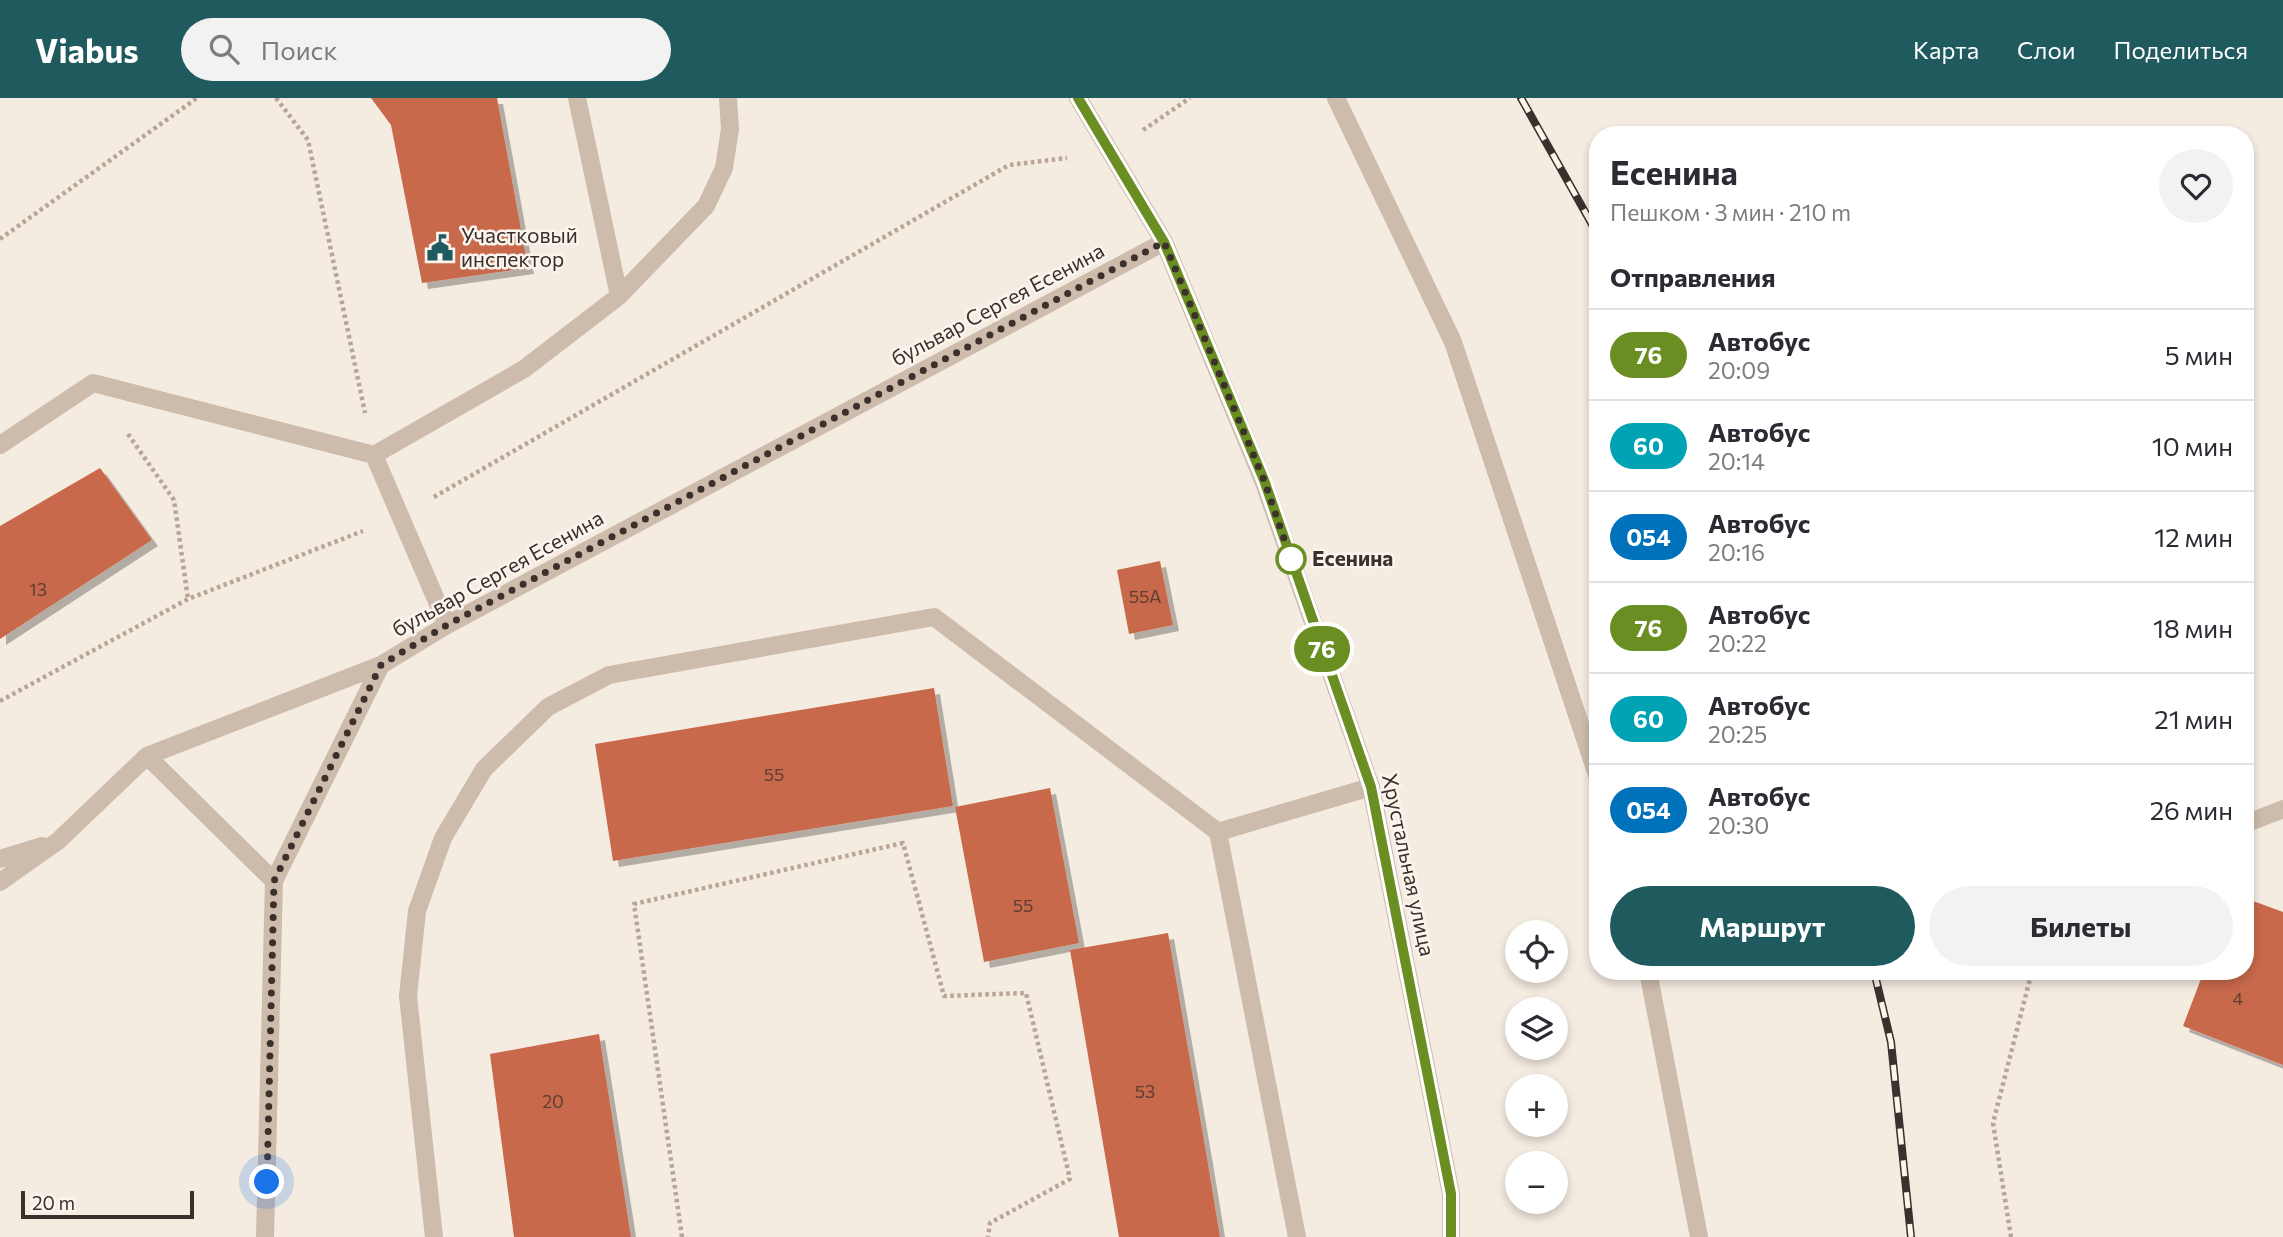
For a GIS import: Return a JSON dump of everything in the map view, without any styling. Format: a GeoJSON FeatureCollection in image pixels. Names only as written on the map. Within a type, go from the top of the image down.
{"type":"FeatureCollection","features":[{"type":"Feature","properties":{"kind":"street"},"geometry":{"type":"LineString","coordinates":[[577,98],[620,296]]}},
{"type":"Feature","properties":{"kind":"street"},"geometry":{"type":"LineString","coordinates":[[0,445],[93,383],[374,455],[524,369],[620,296],[706,206],[724,169],[730,129],[728,98]]}},
{"type":"Feature","properties":{"kind":"street","name":"Хрустальная улица"},"geometry":{"type":"LineString","coordinates":[[1078,98],[1164,242],[1264,480],[1371,787],[1451,1194],[1451,1237]]}},
{"type":"Feature","properties":{"kind":"street"},"geometry":{"type":"LineString","coordinates":[[1336,98],[1453,342],[1589,751]]}},
{"type":"Feature","properties":{"kind":"street","name":"бульвар Сергея Есенина"},"geometry":{"type":"LineString","coordinates":[[265,1237],[274,881],[381,665],[447,625],[1164,242]]}},
{"type":"Feature","properties":{"kind":"street"},"geometry":{"type":"LineString","coordinates":[[374,455],[447,625]]}},
{"type":"Feature","properties":{"kind":"street"},"geometry":{"type":"LineString","coordinates":[[434,1237],[408,996],[417,911],[443,838],[484,769],[548,708],[609,675],[934,617],[1217,832],[1297,1237]]}},
{"type":"Feature","properties":{"kind":"street"},"geometry":{"type":"LineString","coordinates":[[0,882],[58,841],[147,756],[381,665]]}},
{"type":"Feature","properties":{"kind":"street"},"geometry":{"type":"LineString","coordinates":[[147,756],[274,881]]}},
{"type":"Feature","properties":{"kind":"street"},"geometry":{"type":"LineString","coordinates":[[1217,832],[1371,787]]}},
{"type":"Feature","properties":{"kind":"street"},"geometry":{"type":"LineString","coordinates":[[2254,820],[2283,809]]}},
{"type":"Feature","properties":{"kind":"street"},"geometry":{"type":"LineString","coordinates":[[0,859],[58,841]]}},
{"type":"Feature","properties":{"kind":"street"},"geometry":{"type":"LineString","coordinates":[[1650,980],[1699,1237]]}},
{"type":"Feature","properties":{"kind":"path"},"geometry":{"type":"LineString","coordinates":[[0,239],[197,98]]}},
{"type":"Feature","properties":{"kind":"path"},"geometry":{"type":"LineString","coordinates":[[276,98],[308,140],[374,455]]}},
{"type":"Feature","properties":{"kind":"path"},"geometry":{"type":"LineString","coordinates":[[0,701],[188,600],[401,516],[1009,166]]}},
{"type":"Feature","properties":{"kind":"path"},"geometry":{"type":"LineString","coordinates":[[93,383],[174,500],[188,600]]}},
{"type":"Feature","properties":{"kind":"path"},"geometry":{"type":"LineString","coordinates":[[682,1237],[634,904],[903,843],[944,996],[1026,993],[1070,1179],[989,1223],[988,1237]]}},
{"type":"Feature","properties":{"kind":"path"},"geometry":{"type":"LineString","coordinates":[[2011,1237],[1993,1123],[2030,980]]}},
{"type":"Feature","properties":{"kind":"building"},"geometry":{"type":"Polygon","coordinates":[[[371,98],[497,98],[528,268],[422,283],[391,125],[371,98]]]}},
{"type":"Feature","properties":{"kind":"building"},"geometry":{"type":"Polygon","coordinates":[[[100,468],[152,540],[0,639],[0,526],[100,468]]]}},
{"type":"Feature","properties":{"kind":"building"},"geometry":{"type":"Polygon","coordinates":[[[1160,561],[1173,625],[1129,634],[1117,570],[1160,561]]]}},
{"type":"Feature","properties":{"kind":"building"},"geometry":{"type":"Polygon","coordinates":[[[934,688],[953,806],[613,861],[595,744],[934,688]]]}},
{"type":"Feature","properties":{"kind":"building"},"geometry":{"type":"Polygon","coordinates":[[[1050,788],[1079,943],[984,962],[955,807],[1050,788]]]}},
{"type":"Feature","properties":{"kind":"building"},"geometry":{"type":"Polygon","coordinates":[[[2254,901],[2283,912],[2283,1065],[2183,1026],[2201,980],[2254,980],[2254,901]]]}},
{"type":"Feature","properties":{"kind":"building"},"geometry":{"type":"Polygon","coordinates":[[[1168,933],[1220,1237],[1119,1237],[1070,950],[1168,933]]]}},
{"type":"Feature","properties":{"kind":"building"},"geometry":{"type":"Polygon","coordinates":[[[599,1034],[631,1237],[514,1237],[490,1054],[599,1034]]]}},
{"type":"Feature","properties":{"kind":"railway"},"geometry":{"type":"LineString","coordinates":[[1521,98],[1589,219]]}},
{"type":"Feature","properties":{"kind":"railway"},"geometry":{"type":"LineString","coordinates":[[1876,980],[1891,1042],[1911,1237]]}},
{"type":"Feature","properties":{"kind":"bus line","name":"76"},"geometry":{"type":"LineString","coordinates":[[1078,98],[1164,242],[1264,480],[1371,787],[1451,1194],[1451,1237]]}},
{"type":"Feature","properties":{"kind":"place","name":"Участковый инспектор"},"geometry":{"type":"Point","coordinates":[440,248]}},
{"type":"Feature","properties":{"kind":"place","name":"Есенина"},"geometry":{"type":"Point","coordinates":[1291,559]}},
{"type":"Feature","properties":{"kind":"route"},"geometry":{"type":"LineString","coordinates":[[267,1182],[274,881],[381,665],[447,625],[1164,242],[1264,480],[1295,571],[1291,559]]}}]}
